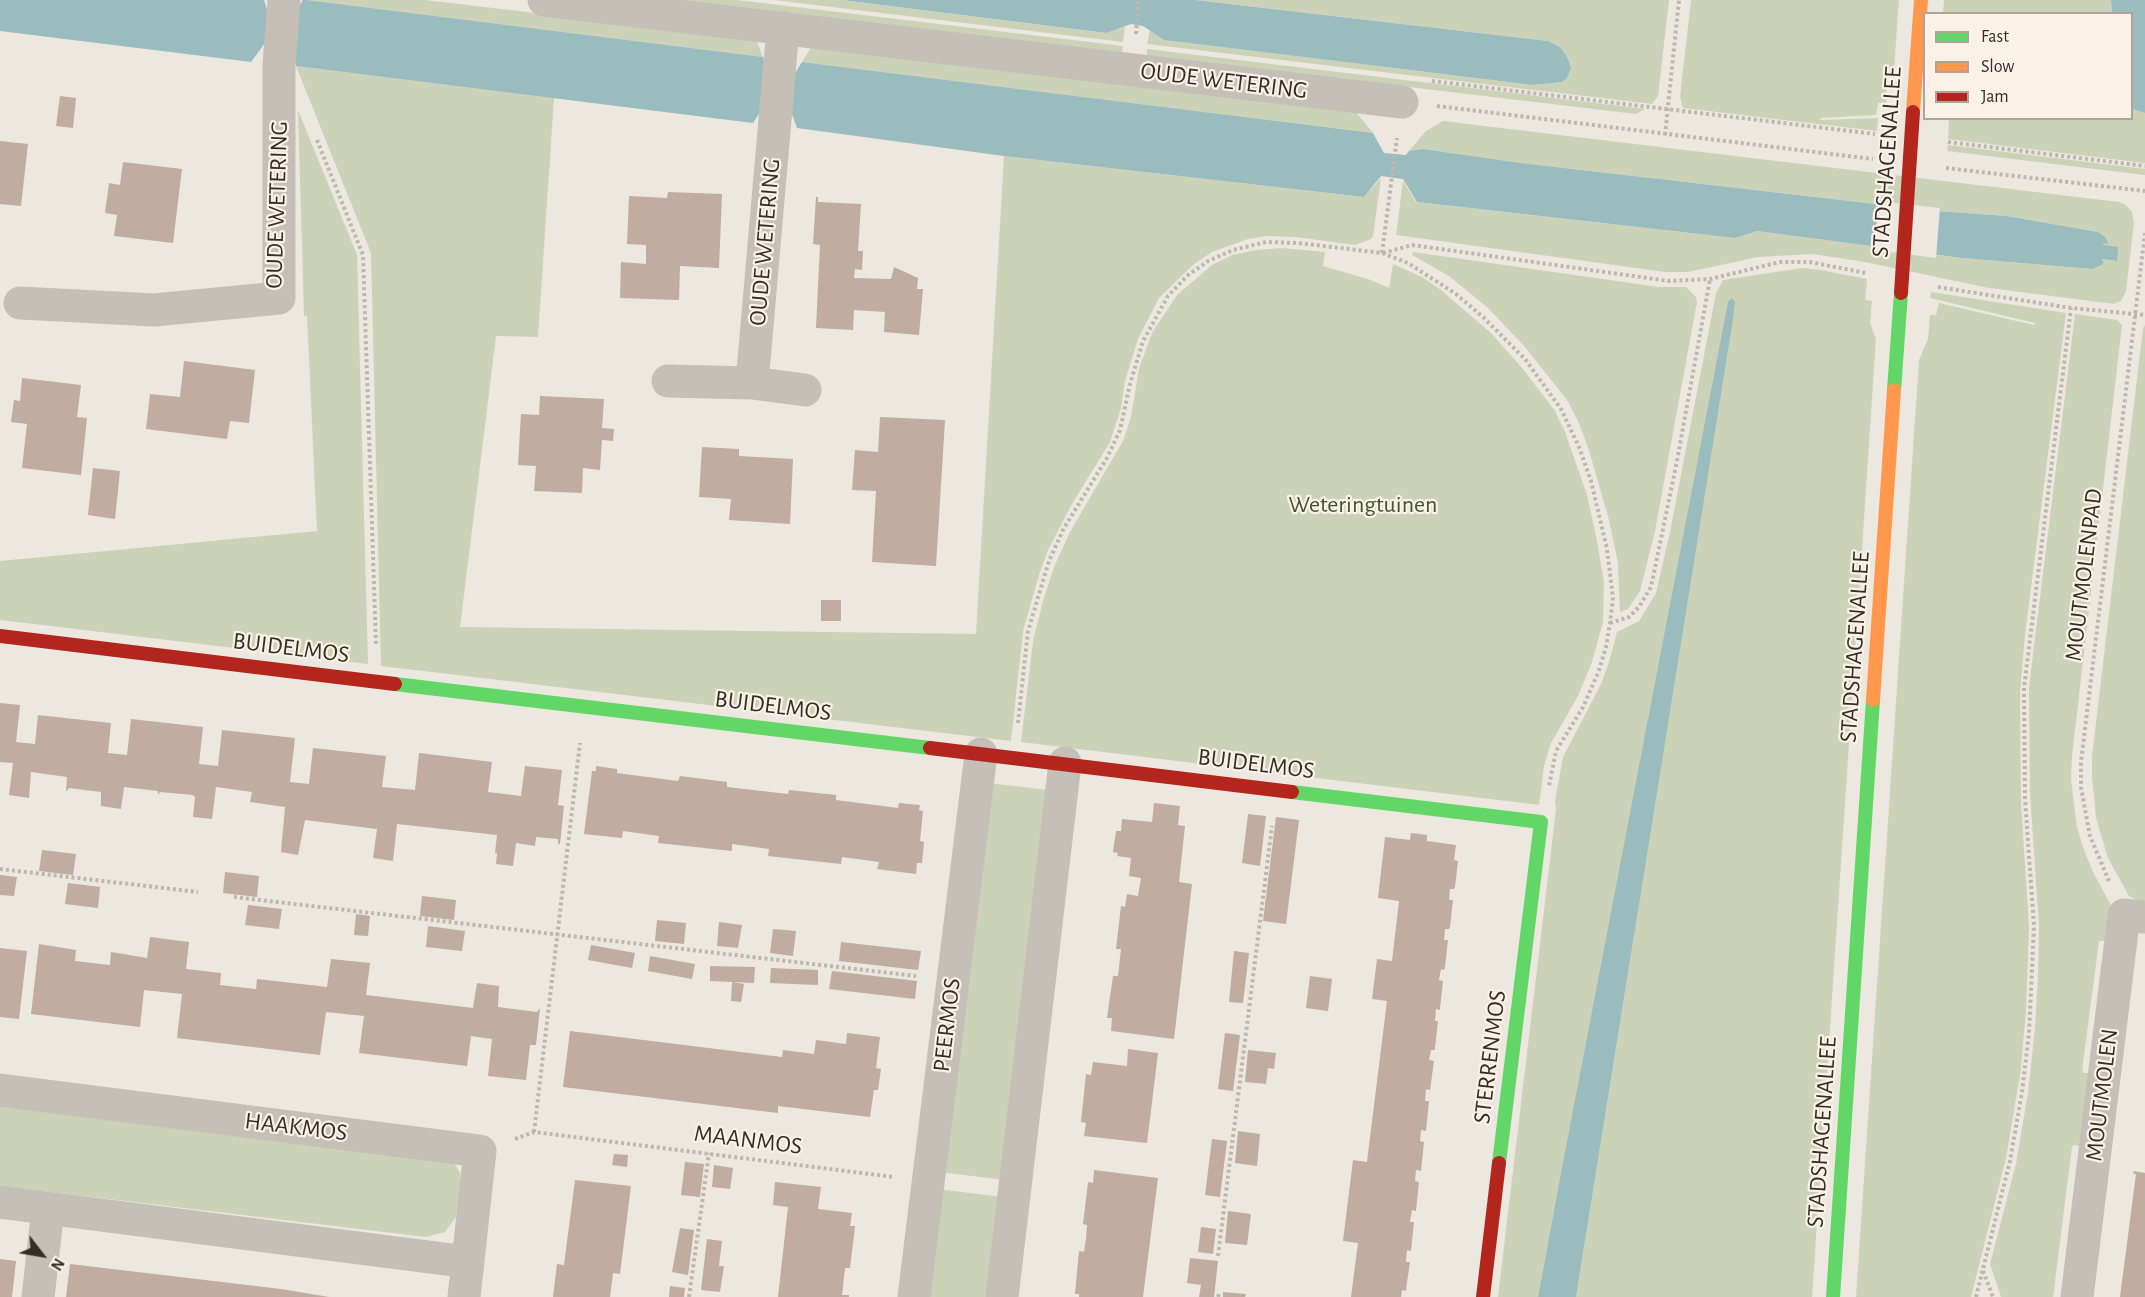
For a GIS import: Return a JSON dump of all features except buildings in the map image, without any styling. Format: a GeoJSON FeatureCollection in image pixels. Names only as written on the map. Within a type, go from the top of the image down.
{"type":"FeatureCollection","features":[{"type":"Feature","properties":{"kind":"street","name":"OUDE WETERING"},"geometry":{"type":"LineString","coordinates":[[544,0],[1402,102]]}},
{"type":"Feature","properties":{"kind":"street","name":"STADSHAGENALLEE"},"geometry":{"type":"LineString","coordinates":[[1833,1297],[1921,0]]}},
{"type":"Feature","properties":{"kind":"street","name":"OUDE WETERING"},"geometry":{"type":"LineString","coordinates":[[20,303],[154,310],[279,298],[279,65],[284,4]]}},
{"type":"Feature","properties":{"kind":"street","name":"OUDE WETERING"},"geometry":{"type":"LineString","coordinates":[[752,383],[783,28]]}},
{"type":"Feature","properties":{"kind":"street"},"geometry":{"type":"LineString","coordinates":[[668,381],[752,383],[805,390]]}},
{"type":"Feature","properties":{"kind":"street","name":"BUIDELMOS"},"geometry":{"type":"LineString","coordinates":[[0,636],[1541,822]]}},
{"type":"Feature","properties":{"kind":"street","name":"PEERMOS"},"geometry":{"type":"LineString","coordinates":[[914,1297],[981,754]]}},
{"type":"Feature","properties":{"kind":"street"},"geometry":{"type":"LineString","coordinates":[[1002,1297],[1065,763]]}},
{"type":"Feature","properties":{"kind":"street","name":"STERRENMOS"},"geometry":{"type":"LineString","coordinates":[[1483,1297],[1541,822]]}},
{"type":"Feature","properties":{"kind":"street","name":"MOUTMOLEN"},"geometry":{"type":"LineString","coordinates":[[2077,1297],[2135,916]]}},
{"type":"Feature","properties":{"kind":"street","name":"HAAKMOS"},"geometry":{"type":"LineString","coordinates":[[0,1090],[480,1151]]}},
{"type":"Feature","properties":{"kind":"street"},"geometry":{"type":"LineString","coordinates":[[464,1297],[480,1151]]}},
{"type":"Feature","properties":{"kind":"street"},"geometry":{"type":"LineString","coordinates":[[0,1202],[468,1263]]}},
{"type":"Feature","properties":{"kind":"street"},"geometry":{"type":"LineString","coordinates":[[38,1297],[48,1209]]}},
{"type":"Feature","properties":{"kind":"path"},"geometry":{"type":"LineString","coordinates":[[1136,26],[1138,0]]}},
{"type":"Feature","properties":{"kind":"path"},"geometry":{"type":"LineString","coordinates":[[1402,102],[1665,135],[1680,0]]}},
{"type":"Feature","properties":{"kind":"path"},"geometry":{"type":"LineString","coordinates":[[1431,81],[1877,134]]}},
{"type":"Feature","properties":{"kind":"path"},"geometry":{"type":"LineString","coordinates":[[313,129],[363,255],[377,681]]}},
{"type":"Feature","properties":{"kind":"path"},"geometry":{"type":"LineString","coordinates":[[1382,253],[1397,141]]}},
{"type":"Feature","properties":{"kind":"path"},"geometry":{"type":"LineString","coordinates":[[1947,142],[2145,166]]}},
{"type":"Feature","properties":{"kind":"path"},"geometry":{"type":"LineString","coordinates":[[2094,185],[2145,191]]}},
{"type":"Feature","properties":{"kind":"path","name":"MOUTMOLENPAD"},"geometry":{"type":"LineString","coordinates":[[2135,916],[2090,836],[2081,787],[2080,762],[2145,233]]}},
{"type":"Feature","properties":{"kind":"path"},"geometry":{"type":"LineString","coordinates":[[1014,757],[1028,631],[1049,561],[1064,528],[1107,458],[1126,410],[1130,384],[1143,341],[1150,324],[1168,296],[1187,276],[1208,261],[1233,250],[1266,242],[1298,243],[1382,253],[1408,263],[1435,279],[1483,317],[1525,359],[1561,409],[1579,447],[1591,481],[1607,549],[1613,598],[1610,623],[1606,647],[1598,672],[1583,707],[1556,751],[1546,810],[1541,822]]}},
{"type":"Feature","properties":{"kind":"path"},"geometry":{"type":"LineString","coordinates":[[1382,253],[1412,245],[1670,281],[1710,279],[1780,262],[1810,262],[1873,274]]}},
{"type":"Feature","properties":{"kind":"path"},"geometry":{"type":"LineString","coordinates":[[1610,623],[1629,617],[1639,607],[1651,586],[1677,461],[1710,279]]}},
{"type":"Feature","properties":{"kind":"path"},"geometry":{"type":"LineString","coordinates":[[1930,286],[2071,308],[2145,315]]}},
{"type":"Feature","properties":{"kind":"path"},"geometry":{"type":"LineString","coordinates":[[1976,1297],[2010,1161],[2029,1033],[2034,926],[2025,799],[2024,688],[2071,308]]}},
{"type":"Feature","properties":{"kind":"path"},"geometry":{"type":"LineString","coordinates":[[534,1132],[585,706]]}},
{"type":"Feature","properties":{"kind":"path"},"geometry":{"type":"LineString","coordinates":[[1218,1256],[1277,789]]}},
{"type":"Feature","properties":{"kind":"path"},"geometry":{"type":"LineString","coordinates":[[0,869],[198,892]]}},
{"type":"Feature","properties":{"kind":"path"},"geometry":{"type":"LineString","coordinates":[[234,897],[952,980]]}},
{"type":"Feature","properties":{"kind":"path","name":"MAANMOS"},"geometry":{"type":"LineString","coordinates":[[480,1151],[534,1132],[927,1181]]}},
{"type":"Feature","properties":{"kind":"path"},"geometry":{"type":"LineString","coordinates":[[689,1297],[709,1153]]}},
{"type":"Feature","properties":{"kind":"path"},"geometry":{"type":"LineString","coordinates":[[1983,1270],[1993,1297]]}},
{"type":"Feature","properties":{"kind":"green space"},"geometry":{"type":"Polygon","coordinates":[[[307,0],[425,0],[756,39],[763,57],[307,0]]]}},
{"type":"Feature","properties":{"kind":"green space"},"geometry":{"type":"Polygon","coordinates":[[[682,0],[737,0],[1123,46],[1122,53],[682,0]]]}},
{"type":"Feature","properties":{"kind":"green space"},"geometry":{"type":"Polygon","coordinates":[[[774,0],[842,0],[1107,33],[1125,27],[1123,42],[774,0]]]}},
{"type":"Feature","properties":{"kind":"green space"},"geometry":{"type":"Polygon","coordinates":[[[1195,0],[1669,0],[1658,96],[1652,104],[1147,44],[1150,30],[1164,40],[1533,85],[1562,82],[1560,47],[1548,41],[1195,0]]]}},
{"type":"Feature","properties":{"kind":"green space"},"geometry":{"type":"Polygon","coordinates":[[[1691,0],[1899,0],[1894,69],[1887,78],[1886,103],[1878,103],[1876,115],[1820,118],[1821,120],[1878,118],[1877,131],[1683,108],[1680,97],[1691,0]]]}},
{"type":"Feature","properties":{"kind":"green space"},"geometry":{"type":"Polygon","coordinates":[[[1944,0],[2111,0],[2112,12],[1943,12],[1944,0]]]}},
{"type":"Feature","properties":{"kind":"green space"},"geometry":{"type":"Polygon","coordinates":[[[812,46],[1356,112],[1373,133],[802,62],[812,46]]]}},
{"type":"Feature","properties":{"kind":"green space"},"geometry":{"type":"Polygon","coordinates":[[[1147,49],[1645,109],[1636,114],[1147,56],[1147,49]]]}},
{"type":"Feature","properties":{"kind":"green space"},"geometry":{"type":"Polygon","coordinates":[[[296,66],[554,98],[538,337],[496,336],[460,627],[976,634],[1004,156],[1364,197],[1381,178],[1371,239],[1355,245],[1296,237],[1266,236],[1248,239],[1212,252],[1194,264],[1159,298],[1138,339],[1110,442],[1072,504],[1048,550],[1039,575],[1023,631],[1011,741],[381,666],[371,253],[296,66]]]}},
{"type":"Feature","properties":{"kind":"green space"},"geometry":{"type":"Polygon","coordinates":[[[2133,109],[2145,113],[2145,163],[1948,139],[1949,120],[2133,120],[2133,109]]]}},
{"type":"Feature","properties":{"kind":"green space"},"geometry":{"type":"Polygon","coordinates":[[[298,110],[357,255],[368,664],[0,620],[0,561],[317,531],[307,316],[304,316],[298,110]]]}},
{"type":"Feature","properties":{"kind":"green space"},"geometry":{"type":"Polygon","coordinates":[[[1443,121],[2119,202],[2126,205],[2132,212],[2134,222],[2126,291],[2121,301],[2114,304],[1989,288],[1865,262],[1812,254],[1758,257],[1688,272],[1665,272],[1396,235],[1403,181],[1416,202],[1735,238],[1757,231],[1962,258],[2092,269],[2102,265],[2102,259],[2116,261],[2103,246],[2098,232],[2007,216],[1936,211],[1521,163],[1423,149],[1409,151],[1426,131],[1443,121]]]}},
{"type":"Feature","properties":{"kind":"green space"},"geometry":{"type":"Polygon","coordinates":[[[1948,145],[2145,169],[2145,175],[1947,151],[1948,145]]]}},
{"type":"Feature","properties":{"kind":"green space","name":"Weteringtuinen"},"geometry":{"type":"Polygon","coordinates":[[[1282,248],[1325,252],[1323,266],[1368,279],[1389,288],[1393,264],[1422,277],[1441,290],[1492,334],[1523,369],[1555,411],[1565,432],[1587,495],[1596,536],[1604,582],[1603,622],[1592,662],[1578,696],[1551,743],[1544,766],[1539,805],[1021,742],[1033,641],[1043,601],[1054,567],[1070,532],[1123,441],[1131,417],[1139,369],[1152,333],[1177,295],[1212,265],[1232,255],[1282,248]]]}},
{"type":"Feature","properties":{"kind":"green space"},"geometry":{"type":"Polygon","coordinates":[[[1413,252],[1659,287],[1686,287],[1696,297],[1697,302],[1655,531],[1640,591],[1628,609],[1620,612],[1618,563],[1609,520],[1588,447],[1567,400],[1525,347],[1487,307],[1449,276],[1412,255],[1413,252]]]}},
{"type":"Feature","properties":{"kind":"green space"},"geometry":{"type":"Polygon","coordinates":[[[1802,268],[1867,279],[1865,300],[1872,301],[1870,323],[1876,339],[1812,1297],[1576,1297],[1634,936],[1729,300],[1538,1297],[1498,1297],[1556,809],[1555,801],[1563,757],[1601,684],[1617,632],[1639,621],[1656,593],[1716,293],[1723,280],[1802,268]]]}},
{"type":"Feature","properties":{"kind":"green space"},"geometry":{"type":"Polygon","coordinates":[[[1931,292],[2066,313],[2025,635],[2020,692],[2021,803],[2029,926],[2026,1009],[2021,1069],[2006,1158],[1971,1297],[1856,1297],[1919,360],[1928,339],[1930,315],[1936,315],[1939,303],[2034,325],[2035,323],[1930,298],[1931,292]]]}},
{"type":"Feature","properties":{"kind":"green space"},"geometry":{"type":"Polygon","coordinates":[[[2075,314],[2117,320],[2122,325],[2071,779],[2077,827],[2084,850],[2114,911],[2110,941],[2099,941],[2082,1071],[2092,1073],[2083,1146],[2074,1145],[2072,1147],[2053,1297],[2001,1297],[1990,1264],[2016,1164],[2028,1093],[2038,976],[2039,926],[2030,793],[2029,687],[2075,314]]]}},
{"type":"Feature","properties":{"kind":"green space"},"geometry":{"type":"Polygon","coordinates":[[[2145,325],[2145,901],[2129,896],[2108,858],[2096,818],[2092,756],[2145,325]]]}},
{"type":"Feature","properties":{"kind":"green space"},"geometry":{"type":"Polygon","coordinates":[[[989,783],[1048,790],[1004,1180],[940,1172],[989,783]]]}},
{"type":"Feature","properties":{"kind":"green space"},"geometry":{"type":"Polygon","coordinates":[[[0,1101],[452,1160],[460,1173],[461,1183],[456,1217],[445,1232],[426,1237],[0,1186],[0,1101]]]}},
{"type":"Feature","properties":{"kind":"green space"},"geometry":{"type":"Polygon","coordinates":[[[938,1189],[1002,1197],[990,1297],[925,1297],[938,1189]]]}},
{"type":"Feature","properties":{"kind":"water"},"geometry":{"type":"Polygon","coordinates":[[[0,0],[264,0],[269,16],[291,18],[303,0],[307,0],[763,57],[770,76],[792,78],[802,62],[1373,133],[1384,153],[1406,155],[1409,151],[1423,149],[1521,163],[1936,211],[2007,216],[2098,232],[2107,240],[2108,244],[2103,245],[2118,247],[2117,261],[2102,259],[2104,261],[2102,265],[2092,269],[1962,258],[1757,231],[1735,238],[1417,202],[1403,179],[1381,176],[1364,197],[1004,156],[797,128],[789,106],[766,103],[753,123],[296,66],[290,46],[265,43],[251,62],[0,31],[0,0]]]}},
{"type":"Feature","properties":{"kind":"water"},"geometry":{"type":"Polygon","coordinates":[[[842,0],[1195,0],[1548,41],[1560,47],[1571,68],[1567,78],[1562,82],[1533,85],[1164,40],[1143,26],[1131,24],[1107,33],[842,0]]]}},
{"type":"Feature","properties":{"kind":"water"},"geometry":{"type":"Polygon","coordinates":[[[2111,0],[2145,0],[2145,113],[2133,109],[2133,12],[2112,12],[2111,0]]]}},
{"type":"Feature","properties":{"kind":"water"},"geometry":{"type":"Polygon","coordinates":[[[1732,298],[1735,302],[1733,319],[1576,1297],[1538,1297],[1728,302],[1732,298]]]}},
{"type":"Feature","properties":{"kind":"pier"},"geometry":{"type":"Polygon","coordinates":[[[1878,201],[1940,208],[1936,258],[1875,250],[1878,201]]]}},
{"type":"Feature","properties":{"kind":"traffic: fast"},"geometry":{"type":"LineString","coordinates":[[1894,390],[1901,293]]}},
{"type":"Feature","properties":{"kind":"traffic: fast"},"geometry":{"type":"LineString","coordinates":[[395,684],[930,748]]}},
{"type":"Feature","properties":{"kind":"traffic: fast"},"geometry":{"type":"LineString","coordinates":[[1833,1297],[1873,700]]}},
{"type":"Feature","properties":{"kind":"traffic: fast"},"geometry":{"type":"LineString","coordinates":[[1292,792],[1541,822],[1499,1163]]}},
{"type":"Feature","properties":{"kind":"traffic: slow"},"geometry":{"type":"LineString","coordinates":[[1913,112],[1921,0]]}},
{"type":"Feature","properties":{"kind":"traffic: slow"},"geometry":{"type":"LineString","coordinates":[[1873,700],[1894,390]]}},
{"type":"Feature","properties":{"kind":"traffic: jam"},"geometry":{"type":"LineString","coordinates":[[1901,293],[1913,112]]}},
{"type":"Feature","properties":{"kind":"traffic: jam"},"geometry":{"type":"LineString","coordinates":[[0,636],[395,684]]}},
{"type":"Feature","properties":{"kind":"traffic: jam"},"geometry":{"type":"LineString","coordinates":[[930,748],[1292,792]]}},
{"type":"Feature","properties":{"kind":"traffic: jam"},"geometry":{"type":"LineString","coordinates":[[1483,1297],[1499,1163]]}}]}
